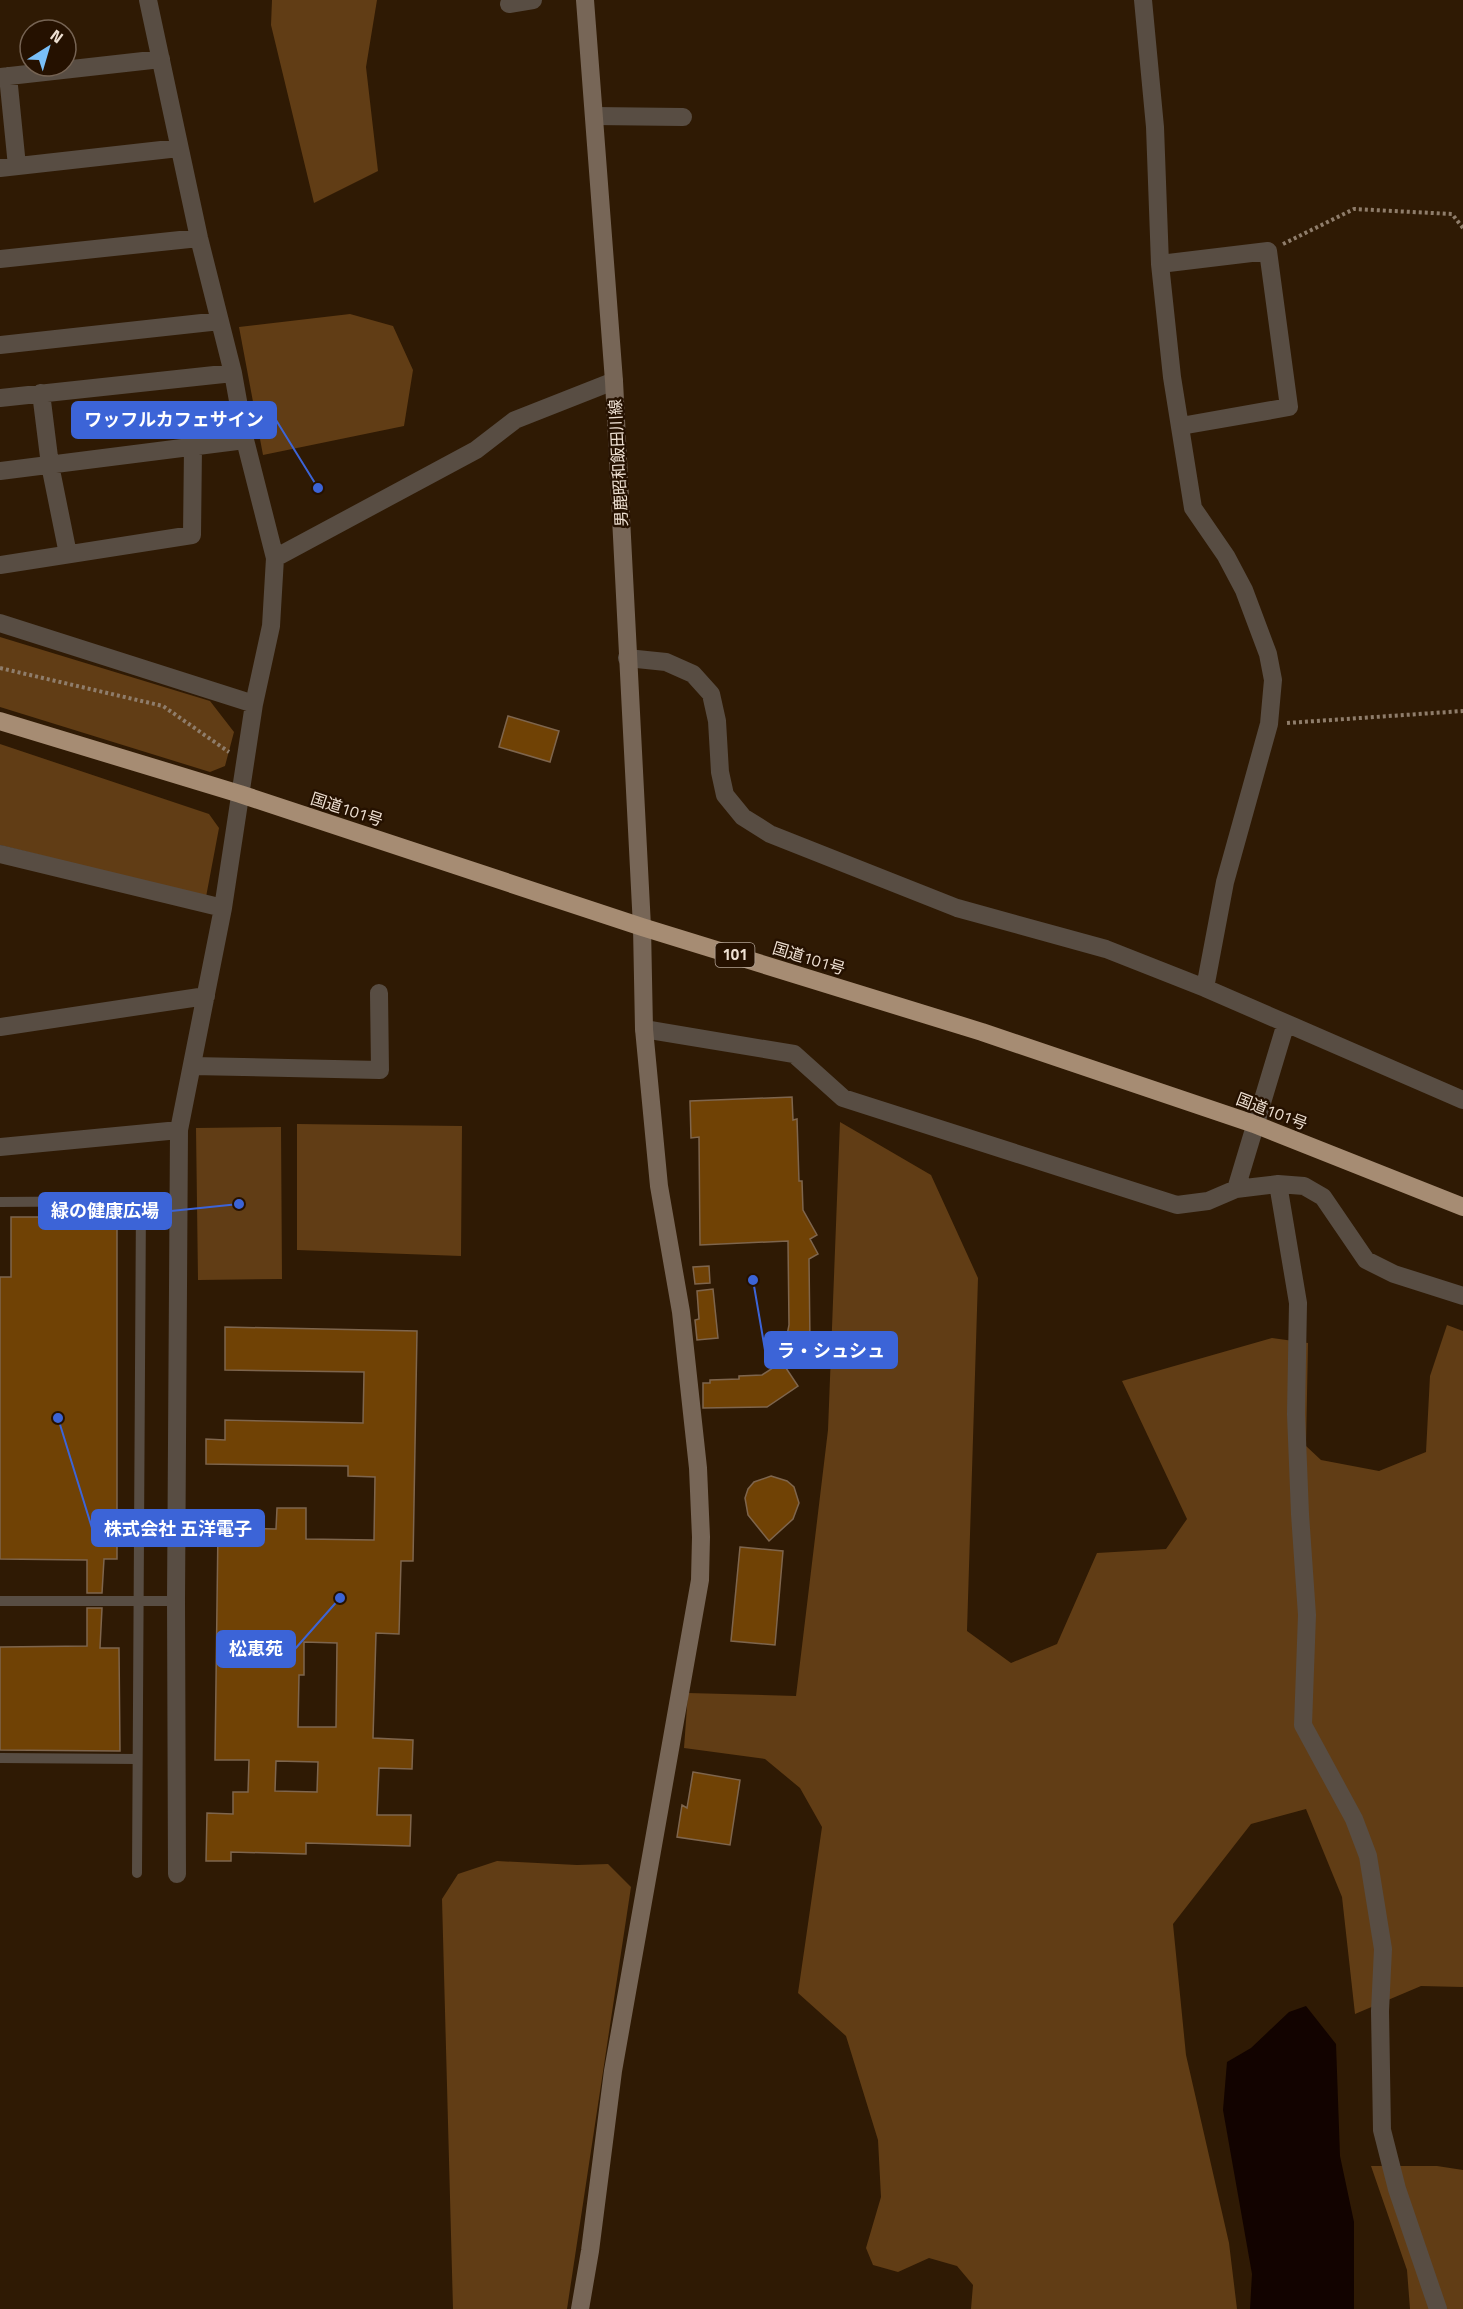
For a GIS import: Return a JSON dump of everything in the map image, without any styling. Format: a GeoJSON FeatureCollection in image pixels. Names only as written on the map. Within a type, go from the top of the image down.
{"type":"FeatureCollection","features":[{"type":"Feature","properties":{"kind":"highway","name":"国道101号"},"geometry":{"type":"LineString","coordinates":[[0,721],[240,794],[642,927],[982,1032],[1254,1124],[1463,1207]]}},
{"type":"Feature","properties":{"kind":"street"},"geometry":{"type":"LineString","coordinates":[[148,0],[199,238],[233,373],[245,440],[275,558],[271,626],[254,704],[223,908],[179,1130],[177,1874]]}},
{"type":"Feature","properties":{"kind":"street"},"geometry":{"type":"LineString","coordinates":[[509,4],[533,0]]}},
{"type":"Feature","properties":{"kind":"street","name":"男鹿昭和飯田川線"},"geometry":{"type":"LineString","coordinates":[[580,2309],[590,2251],[613,2071],[700,1580],[701,1537],[698,1468],[681,1312],[659,1186],[644,1029],[642,927],[614,381],[585,0]]}},
{"type":"Feature","properties":{"kind":"street"},"geometry":{"type":"LineString","coordinates":[[1143,0],[1155,127],[1160,264],[1172,376],[1192,508],[1226,556],[1244,590],[1268,654],[1273,680],[1269,724],[1225,882],[1205,988]]}},
{"type":"Feature","properties":{"kind":"street"},"geometry":{"type":"LineString","coordinates":[[160,59],[4,76],[8,167],[179,148]]}},
{"type":"Feature","properties":{"kind":"street"},"geometry":{"type":"LineString","coordinates":[[594,116],[683,117]]}},
{"type":"Feature","properties":{"kind":"street"},"geometry":{"type":"LineString","coordinates":[[0,259],[199,238]]}},
{"type":"Feature","properties":{"kind":"street"},"geometry":{"type":"LineString","coordinates":[[1160,264],[1268,250],[1289,407],[1181,426]]}},
{"type":"Feature","properties":{"kind":"street"},"geometry":{"type":"LineString","coordinates":[[0,345],[220,321]]}},
{"type":"Feature","properties":{"kind":"street"},"geometry":{"type":"LineString","coordinates":[[0,398],[233,373]]}},
{"type":"Feature","properties":{"kind":"street"},"geometry":{"type":"LineString","coordinates":[[275,558],[476,450],[515,420],[614,381]]}},
{"type":"Feature","properties":{"kind":"street"},"geometry":{"type":"LineString","coordinates":[[41,393],[50,465],[68,554]]}},
{"type":"Feature","properties":{"kind":"street"},"geometry":{"type":"LineString","coordinates":[[0,471],[245,440]]}},
{"type":"Feature","properties":{"kind":"street"},"geometry":{"type":"LineString","coordinates":[[0,565],[192,535],[193,447]]}},
{"type":"Feature","properties":{"kind":"street"},"geometry":{"type":"LineString","coordinates":[[0,623],[254,704]]}},
{"type":"Feature","properties":{"kind":"street"},"geometry":{"type":"LineString","coordinates":[[627,658],[666,662],[693,674],[711,694],[717,721],[720,771],[725,795],[743,817],[770,834],[957,908],[1106,949],[1205,988],[1463,1100]]}},
{"type":"Feature","properties":{"kind":"street"},"geometry":{"type":"LineString","coordinates":[[0,854],[223,908]]}},
{"type":"Feature","properties":{"kind":"street"},"geometry":{"type":"LineString","coordinates":[[192,1066],[380,1070],[379,993]]}},
{"type":"Feature","properties":{"kind":"street"},"geometry":{"type":"LineString","coordinates":[[0,1027],[206,996]]}},
{"type":"Feature","properties":{"kind":"street"},"geometry":{"type":"LineString","coordinates":[[1236,1189],[1286,1023]]}},
{"type":"Feature","properties":{"kind":"street"},"geometry":{"type":"LineString","coordinates":[[644,1029],[794,1054],[843,1098],[1177,1205],[1208,1201],[1236,1189],[1278,1184],[1304,1186],[1323,1197],[1365,1260],[1394,1274],[1463,1296]]}},
{"type":"Feature","properties":{"kind":"street"},"geometry":{"type":"LineString","coordinates":[[0,1147],[179,1130]]}},
{"type":"Feature","properties":{"kind":"street"},"geometry":{"type":"LineString","coordinates":[[1278,1184],[1298,1303],[1296,1425],[1307,1615],[1303,1725],[1354,1819],[1368,1856],[1383,1949],[1380,2011],[1382,2130],[1396,2189],[1438,2309]]}},
{"type":"Feature","properties":{"kind":"lane"},"geometry":{"type":"LineString","coordinates":[[0,1202],[141,1201],[137,1873]]}},
{"type":"Feature","properties":{"kind":"lane"},"geometry":{"type":"LineString","coordinates":[[0,1601],[176,1601]]}},
{"type":"Feature","properties":{"kind":"lane"},"geometry":{"type":"LineString","coordinates":[[0,1758],[137,1759]]}},
{"type":"Feature","properties":{"kind":"path"},"geometry":{"type":"LineString","coordinates":[[1268,250],[1354,209],[1452,214],[1463,228]]}},
{"type":"Feature","properties":{"kind":"path"},"geometry":{"type":"LineString","coordinates":[[0,668],[163,705],[245,763]]}},
{"type":"Feature","properties":{"kind":"path"},"geometry":{"type":"LineString","coordinates":[[1269,724],[1463,711]]}},
{"type":"Feature","properties":{"kind":"shaded area"},"geometry":{"type":"Polygon","coordinates":[[[272,0],[377,0],[366,67],[378,171],[314,203],[271,25],[272,0]]]}},
{"type":"Feature","properties":{"kind":"shaded area"},"geometry":{"type":"Polygon","coordinates":[[[350,314],[393,326],[413,370],[404,426],[263,455],[239,327],[350,314]]]}},
{"type":"Feature","properties":{"kind":"shaded area"},"geometry":{"type":"Polygon","coordinates":[[[0,637],[210,701],[234,732],[225,766],[210,772],[0,707],[0,637]]]}},
{"type":"Feature","properties":{"kind":"shaded area"},"geometry":{"type":"Polygon","coordinates":[[[0,744],[209,814],[219,828],[206,897],[0,845],[0,744]]]}},
{"type":"Feature","properties":{"kind":"shaded area"},"geometry":{"type":"Polygon","coordinates":[[[840,1122],[931,1175],[978,1278],[967,1631],[1011,1663],[1057,1644],[1097,1553],[1166,1549],[1187,1519],[1122,1381],[1272,1338],[1308,1343],[1306,1446],[1321,1460],[1379,1471],[1426,1452],[1430,1376],[1447,1325],[1463,1331],[1463,1987],[1421,1986],[1355,2014],[1342,1897],[1306,1809],[1251,1824],[1173,1924],[1186,2055],[1229,2243],[1237,2309],[971,2309],[973,2285],[957,2266],[929,2258],[898,2272],[873,2265],[866,2248],[881,2197],[878,2140],[846,2036],[798,1993],[822,1827],[800,1788],[765,1759],[684,1748],[688,1693],[796,1696],[828,1430],[840,1122]]]}},
{"type":"Feature","properties":{"kind":"shaded area"},"geometry":{"type":"Polygon","coordinates":[[[297,1124],[462,1126],[461,1256],[297,1250],[297,1124]]]}},
{"type":"Feature","properties":{"kind":"shaded area"},"geometry":{"type":"Polygon","coordinates":[[[281,1127],[282,1279],[198,1280],[196,1128],[281,1127]]]}},
{"type":"Feature","properties":{"kind":"shaded area"},"geometry":{"type":"Polygon","coordinates":[[[497,1861],[577,1865],[608,1864],[631,1887],[567,2309],[453,2309],[442,1899],[458,1874],[497,1861]]]}},
{"type":"Feature","properties":{"kind":"shaded area"},"geometry":{"type":"Polygon","coordinates":[[[1306,2006],[1336,2044],[1340,2156],[1354,2222],[1354,2309],[1250,2309],[1252,2274],[1223,2110],[1227,2062],[1251,2048],[1289,2012],[1306,2006]]]}},
{"type":"Feature","properties":{"kind":"shaded area"},"geometry":{"type":"Polygon","coordinates":[[[1371,2166],[1437,2166],[1463,2170],[1463,2309],[1410,2309],[1407,2270],[1371,2166]]]}},
{"type":"Feature","properties":{"kind":"building"},"geometry":{"type":"Polygon","coordinates":[[[508,716],[559,731],[550,762],[499,747],[508,716]]]}},
{"type":"Feature","properties":{"kind":"building"},"geometry":{"type":"Polygon","coordinates":[[[792,1097],[793,1120],[797,1119],[799,1181],[802,1181],[803,1210],[817,1235],[810,1239],[818,1254],[809,1259],[810,1342],[814,1343],[809,1367],[782,1361],[789,1325],[788,1241],[700,1245],[699,1137],[691,1138],[690,1101],[792,1097]]]}},
{"type":"Feature","properties":{"kind":"building"},"geometry":{"type":"Polygon","coordinates":[[[11,1217],[117,1217],[117,1559],[104,1559],[102,1593],[87,1593],[87,1560],[0,1559],[0,1277],[11,1277],[11,1217]]]}},
{"type":"Feature","properties":{"kind":"building"},"geometry":{"type":"Polygon","coordinates":[[[709,1266],[710,1283],[695,1284],[693,1267],[709,1266]]]}},
{"type":"Feature","properties":{"kind":"building"},"geometry":{"type":"Polygon","coordinates":[[[713,1289],[718,1338],[697,1340],[695,1320],[699,1319],[697,1291],[713,1289]]]}},
{"type":"Feature","properties":{"kind":"building"},"geometry":{"type":"Polygon","coordinates":[[[225,1327],[417,1331],[413,1561],[401,1561],[399,1634],[376,1633],[373,1738],[413,1740],[412,1769],[379,1768],[377,1815],[411,1815],[410,1846],[306,1843],[306,1854],[231,1852],[231,1861],[206,1861],[207,1813],[233,1814],[233,1792],[248,1792],[249,1760],[215,1760],[218,1528],[276,1529],[277,1508],[306,1508],[306,1539],[374,1540],[375,1477],[348,1476],[348,1466],[206,1464],[206,1439],[225,1440],[225,1420],[363,1423],[364,1372],[225,1370],[225,1327]],[[304,1642],[304,1675],[299,1675],[298,1727],[336,1727],[337,1643],[304,1642]],[[276,1761],[275,1791],[317,1792],[318,1762],[276,1761]]]}},
{"type":"Feature","properties":{"kind":"building"},"geometry":{"type":"Polygon","coordinates":[[[782,1362],[798,1386],[767,1407],[703,1408],[703,1383],[710,1383],[710,1380],[739,1379],[739,1376],[762,1375],[782,1362]]]}},
{"type":"Feature","properties":{"kind":"building"},"geometry":{"type":"Polygon","coordinates":[[[771,1476],[787,1481],[794,1487],[799,1503],[793,1519],[769,1541],[748,1515],[745,1498],[754,1482],[771,1476]]]}},
{"type":"Feature","properties":{"kind":"building"},"geometry":{"type":"Polygon","coordinates":[[[740,1547],[783,1551],[775,1645],[731,1641],[740,1547]]]}},
{"type":"Feature","properties":{"kind":"building"},"geometry":{"type":"Polygon","coordinates":[[[87,1608],[102,1608],[100,1648],[119,1648],[120,1751],[0,1750],[0,1647],[87,1646],[87,1608]]]}},
{"type":"Feature","properties":{"kind":"building"},"geometry":{"type":"Polygon","coordinates":[[[693,1772],[740,1780],[730,1845],[677,1837],[682,1805],[687,1808],[693,1772]]]}},
{"type":"Feature","properties":{"kind":"place","name":"ワッフルカフェサイン"},"geometry":{"type":"Point","coordinates":[318,488]}},
{"type":"Feature","properties":{"kind":"place","name":"緑の健康広場"},"geometry":{"type":"Point","coordinates":[239,1204]}},
{"type":"Feature","properties":{"kind":"place","name":"ラ・シュシュ"},"geometry":{"type":"Point","coordinates":[753,1280]}},
{"type":"Feature","properties":{"kind":"place","name":"株式会社 五洋電子"},"geometry":{"type":"Point","coordinates":[58,1418]}},
{"type":"Feature","properties":{"kind":"place","name":"松恵苑"},"geometry":{"type":"Point","coordinates":[340,1598]}}]}
